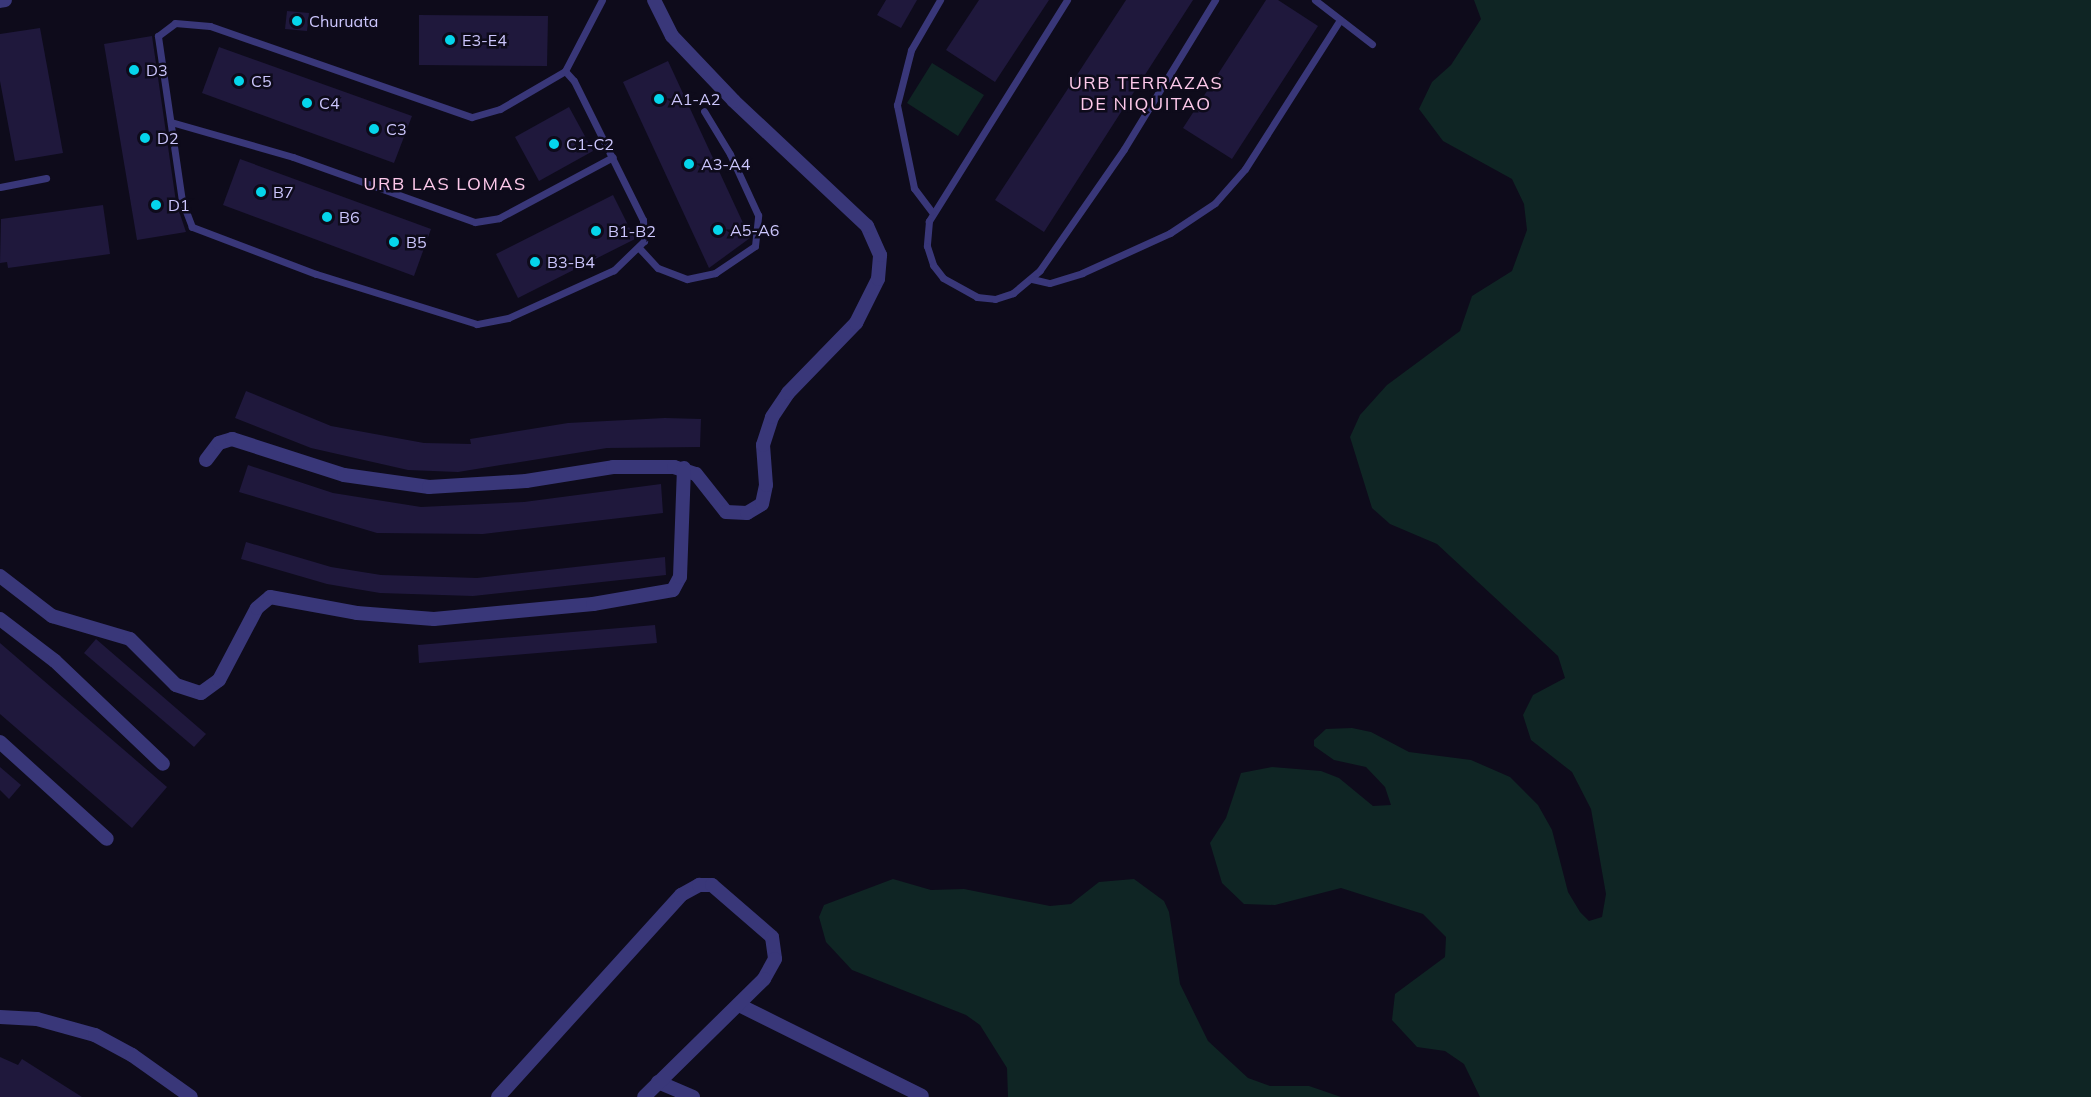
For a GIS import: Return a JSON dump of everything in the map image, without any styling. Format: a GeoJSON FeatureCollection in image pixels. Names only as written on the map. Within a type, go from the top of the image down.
{"type":"FeatureCollection","features":[{"type":"Feature","properties":{"kind":"street"},"geometry":{"type":"LineString","coordinates":[[0,1],[5,0]]}},
{"type":"Feature","properties":{"kind":"street"},"geometry":{"type":"LineString","coordinates":[[206,460],[219,443],[232,439],[344,475],[429,487],[526,481],[613,468],[684,468],[696,474],[726,512],[747,513],[762,504],[766,485],[763,445],[776,409],[848,334],[873,290],[881,262],[867,226],[708,76],[672,36],[654,0]]}},
{"type":"Feature","properties":{"kind":"street"},"geometry":{"type":"LineString","coordinates":[[0,576],[52,616],[130,639],[176,685],[201,693],[219,680],[257,608],[270,597],[357,613],[434,619],[593,604],[673,590],[680,577],[684,468]]}},
{"type":"Feature","properties":{"kind":"street"},"geometry":{"type":"LineString","coordinates":[[0,619],[55,661],[163,764]]}},
{"type":"Feature","properties":{"kind":"street"},"geometry":{"type":"LineString","coordinates":[[0,742],[107,839]]}},
{"type":"Feature","properties":{"kind":"street"},"geometry":{"type":"LineString","coordinates":[[498,1097],[693,887],[707,884],[721,889],[775,942],[771,969],[739,1005],[644,1097]]}},
{"type":"Feature","properties":{"kind":"street"},"geometry":{"type":"LineString","coordinates":[[739,1005],[922,1096]]}},
{"type":"Feature","properties":{"kind":"street"},"geometry":{"type":"LineString","coordinates":[[0,1017],[45,1021],[95,1035],[191,1097]]}},
{"type":"Feature","properties":{"kind":"street"},"geometry":{"type":"LineString","coordinates":[[658,1082],[693,1097]]}},
{"type":"Feature","properties":{"kind":"lane"},"geometry":{"type":"LineString","coordinates":[[565,71],[574,81],[646,226],[640,249],[614,270],[508,318],[487,324],[467,322],[196,230],[187,219],[182,201],[158,36],[166,26],[181,22],[271,45],[472,117],[500,109],[565,71],[602,0]]}},
{"type":"Feature","properties":{"kind":"lane"},"geometry":{"type":"LineString","coordinates":[[932,212],[914,188],[897,105],[911,50],[940,0]]}},
{"type":"Feature","properties":{"kind":"lane"},"geometry":{"type":"LineString","coordinates":[[1067,0],[932,212],[928,252],[943,278],[977,297],[995,299],[1032,279],[1124,149],[1215,0]]}},
{"type":"Feature","properties":{"kind":"lane"},"geometry":{"type":"LineString","coordinates":[[1315,0],[1372,44]]}},
{"type":"Feature","properties":{"kind":"lane"},"geometry":{"type":"LineString","coordinates":[[1032,279],[1050,283],[1082,273],[1170,233],[1215,203],[1245,169],[1340,20]]}},
{"type":"Feature","properties":{"kind":"lane"},"geometry":{"type":"LineString","coordinates":[[640,249],[658,268],[687,279],[715,273],[755,246],[758,215],[740,172],[704,111]]}},
{"type":"Feature","properties":{"kind":"lane"},"geometry":{"type":"LineString","coordinates":[[171,122],[293,157],[475,222],[499,218],[613,157]]}},
{"type":"Feature","properties":{"kind":"lane"},"geometry":{"type":"LineString","coordinates":[[0,187],[46,178]]}},
{"type":"Feature","properties":{"kind":"green space"},"geometry":{"type":"Polygon","coordinates":[[[1474,0],[2091,0],[2091,1097],[1480,1097],[1464,1064],[1445,1051],[1417,1047],[1392,1020],[1395,994],[1445,957],[1446,937],[1423,914],[1341,888],[1275,905],[1244,904],[1222,883],[1210,843],[1226,818],[1241,773],[1272,767],[1321,771],[1339,778],[1373,806],[1391,805],[1385,787],[1366,767],[1334,760],[1314,746],[1314,740],[1326,729],[1352,728],[1371,732],[1409,752],[1471,760],[1510,777],[1538,805],[1552,830],[1568,892],[1580,912],[1589,921],[1602,917],[1606,894],[1591,809],[1572,772],[1531,740],[1523,715],[1533,695],[1565,678],[1558,656],[1437,544],[1390,524],[1372,508],[1350,437],[1360,415],[1387,385],[1460,331],[1472,296],[1512,271],[1527,230],[1524,204],[1512,179],[1443,141],[1419,109],[1432,82],[1451,65],[1481,19],[1474,0]]]}},
{"type":"Feature","properties":{"kind":"green space"},"geometry":{"type":"Polygon","coordinates":[[[932,63],[984,95],[958,136],[907,103],[932,63]]]}},
{"type":"Feature","properties":{"kind":"green space"},"geometry":{"type":"Polygon","coordinates":[[[893,879],[931,890],[964,889],[1050,906],[1071,904],[1099,882],[1134,879],[1164,901],[1169,912],[1180,984],[1208,1041],[1248,1078],[1270,1086],[1309,1086],[1341,1097],[1008,1097],[1007,1068],[980,1025],[966,1015],[852,970],[826,942],[819,917],[824,905],[893,879]]]}},
{"type":"Feature","properties":{"kind":"building"},"geometry":{"type":"Polygon","coordinates":[[[886,0],[917,0],[901,28],[877,15],[886,0]]]}},
{"type":"Feature","properties":{"kind":"building"},"geometry":{"type":"Polygon","coordinates":[[[979,0],[1049,0],[995,82],[946,50],[979,0]]]}},
{"type":"Feature","properties":{"kind":"building"},"geometry":{"type":"Polygon","coordinates":[[[1126,0],[1193,0],[1044,232],[995,200],[1126,0]]]}},
{"type":"Feature","properties":{"kind":"building"},"geometry":{"type":"Polygon","coordinates":[[[1266,0],[1278,0],[1318,26],[1232,159],[1183,128],[1266,0]]]}},
{"type":"Feature","properties":{"kind":"building","name":"Churuata"},"geometry":{"type":"Polygon","coordinates":[[[287,11],[309,13],[307,31],[285,29],[287,11]]]}},
{"type":"Feature","properties":{"kind":"building"},"geometry":{"type":"Polygon","coordinates":[[[419,15],[548,16],[547,66],[419,65],[419,15]]]}},
{"type":"Feature","properties":{"kind":"building"},"geometry":{"type":"Polygon","coordinates":[[[40,28],[63,153],[15,161],[0,81],[0,34],[40,28]]]}},
{"type":"Feature","properties":{"kind":"building"},"geometry":{"type":"Polygon","coordinates":[[[152,36],[176,202],[186,232],[137,240],[104,44],[152,36]]]}},
{"type":"Feature","properties":{"kind":"building"},"geometry":{"type":"Polygon","coordinates":[[[219,47],[412,116],[394,163],[202,93],[219,47]]]}},
{"type":"Feature","properties":{"kind":"building"},"geometry":{"type":"Polygon","coordinates":[[[668,61],[750,238],[709,268],[623,82],[668,61]]]}},
{"type":"Feature","properties":{"kind":"building","name":"C1-C2"},"geometry":{"type":"Polygon","coordinates":[[[569,107],[593,151],[539,181],[515,137],[569,107]]]}},
{"type":"Feature","properties":{"kind":"building"},"geometry":{"type":"Polygon","coordinates":[[[240,159],[431,229],[414,276],[223,205],[240,159]]]}},
{"type":"Feature","properties":{"kind":"building"},"geometry":{"type":"Polygon","coordinates":[[[613,195],[635,239],[518,298],[496,254],[613,195]]]}},
{"type":"Feature","properties":{"kind":"building"},"geometry":{"type":"Polygon","coordinates":[[[103,205],[110,254],[8,268],[7,262],[0,263],[1,219],[103,205]]]}},
{"type":"Feature","properties":{"kind":"building"},"geometry":{"type":"Polygon","coordinates":[[[246,391],[331,426],[424,443],[471,444],[470,439],[568,423],[665,418],[701,419],[700,447],[607,448],[458,472],[408,470],[311,448],[235,418],[246,391]]]}},
{"type":"Feature","properties":{"kind":"building"},"geometry":{"type":"Polygon","coordinates":[[[248,465],[333,493],[421,507],[524,502],[661,484],[663,513],[483,534],[377,533],[239,492],[248,465]]]}},
{"type":"Feature","properties":{"kind":"building"},"geometry":{"type":"Polygon","coordinates":[[[246,542],[331,567],[381,575],[477,578],[665,557],[666,575],[473,596],[380,593],[327,584],[241,559],[246,542]]]}},
{"type":"Feature","properties":{"kind":"building"},"geometry":{"type":"Polygon","coordinates":[[[655,625],[657,643],[419,663],[418,645],[655,625]]]}},
{"type":"Feature","properties":{"kind":"building"},"geometry":{"type":"Polygon","coordinates":[[[96,639],[206,734],[194,747],[84,653],[96,639]]]}},
{"type":"Feature","properties":{"kind":"building"},"geometry":{"type":"Polygon","coordinates":[[[0,643],[167,787],[132,828],[0,714],[0,643]]]}},
{"type":"Feature","properties":{"kind":"building"},"geometry":{"type":"Polygon","coordinates":[[[0,767],[21,785],[9,799],[0,790],[0,767]]]}},
{"type":"Feature","properties":{"kind":"building"},"geometry":{"type":"Polygon","coordinates":[[[0,1057],[18,1065],[22,1059],[82,1097],[0,1097],[0,1057]]]}},
{"type":"Feature","properties":{"kind":"place","name":"Churuata"},"geometry":{"type":"Point","coordinates":[297,21]}},
{"type":"Feature","properties":{"kind":"place","name":"E3-E4"},"geometry":{"type":"Point","coordinates":[450,40]}},
{"type":"Feature","properties":{"kind":"place","name":"D3"},"geometry":{"type":"Point","coordinates":[134,70]}},
{"type":"Feature","properties":{"kind":"place","name":"C5"},"geometry":{"type":"Point","coordinates":[239,81]}},
{"type":"Feature","properties":{"kind":"place","name":"A1-A2"},"geometry":{"type":"Point","coordinates":[659,99]}},
{"type":"Feature","properties":{"kind":"place","name":"C4"},"geometry":{"type":"Point","coordinates":[307,103]}},
{"type":"Feature","properties":{"kind":"place","name":"C3"},"geometry":{"type":"Point","coordinates":[374,129]}},
{"type":"Feature","properties":{"kind":"place","name":"D2"},"geometry":{"type":"Point","coordinates":[145,138]}},
{"type":"Feature","properties":{"kind":"place","name":"C1-C2"},"geometry":{"type":"Point","coordinates":[554,144]}},
{"type":"Feature","properties":{"kind":"place","name":"A3-A4"},"geometry":{"type":"Point","coordinates":[689,164]}},
{"type":"Feature","properties":{"kind":"place","name":"B7"},"geometry":{"type":"Point","coordinates":[261,192]}},
{"type":"Feature","properties":{"kind":"place","name":"D1"},"geometry":{"type":"Point","coordinates":[156,205]}},
{"type":"Feature","properties":{"kind":"place","name":"B6"},"geometry":{"type":"Point","coordinates":[327,217]}},
{"type":"Feature","properties":{"kind":"place","name":"A5-A6"},"geometry":{"type":"Point","coordinates":[718,230]}},
{"type":"Feature","properties":{"kind":"place","name":"B1-B2"},"geometry":{"type":"Point","coordinates":[596,231]}},
{"type":"Feature","properties":{"kind":"place","name":"B5"},"geometry":{"type":"Point","coordinates":[394,242]}},
{"type":"Feature","properties":{"kind":"place","name":"B3-B4"},"geometry":{"type":"Point","coordinates":[535,262]}},
{"type":"Feature","properties":{"kind":"district","name":"URB TERRAZAS DE NIQUITAO"},"geometry":{"type":"Point","coordinates":[1146,94]}},
{"type":"Feature","properties":{"kind":"district","name":"URB LAS LOMAS"},"geometry":{"type":"Point","coordinates":[445,184]}}]}
